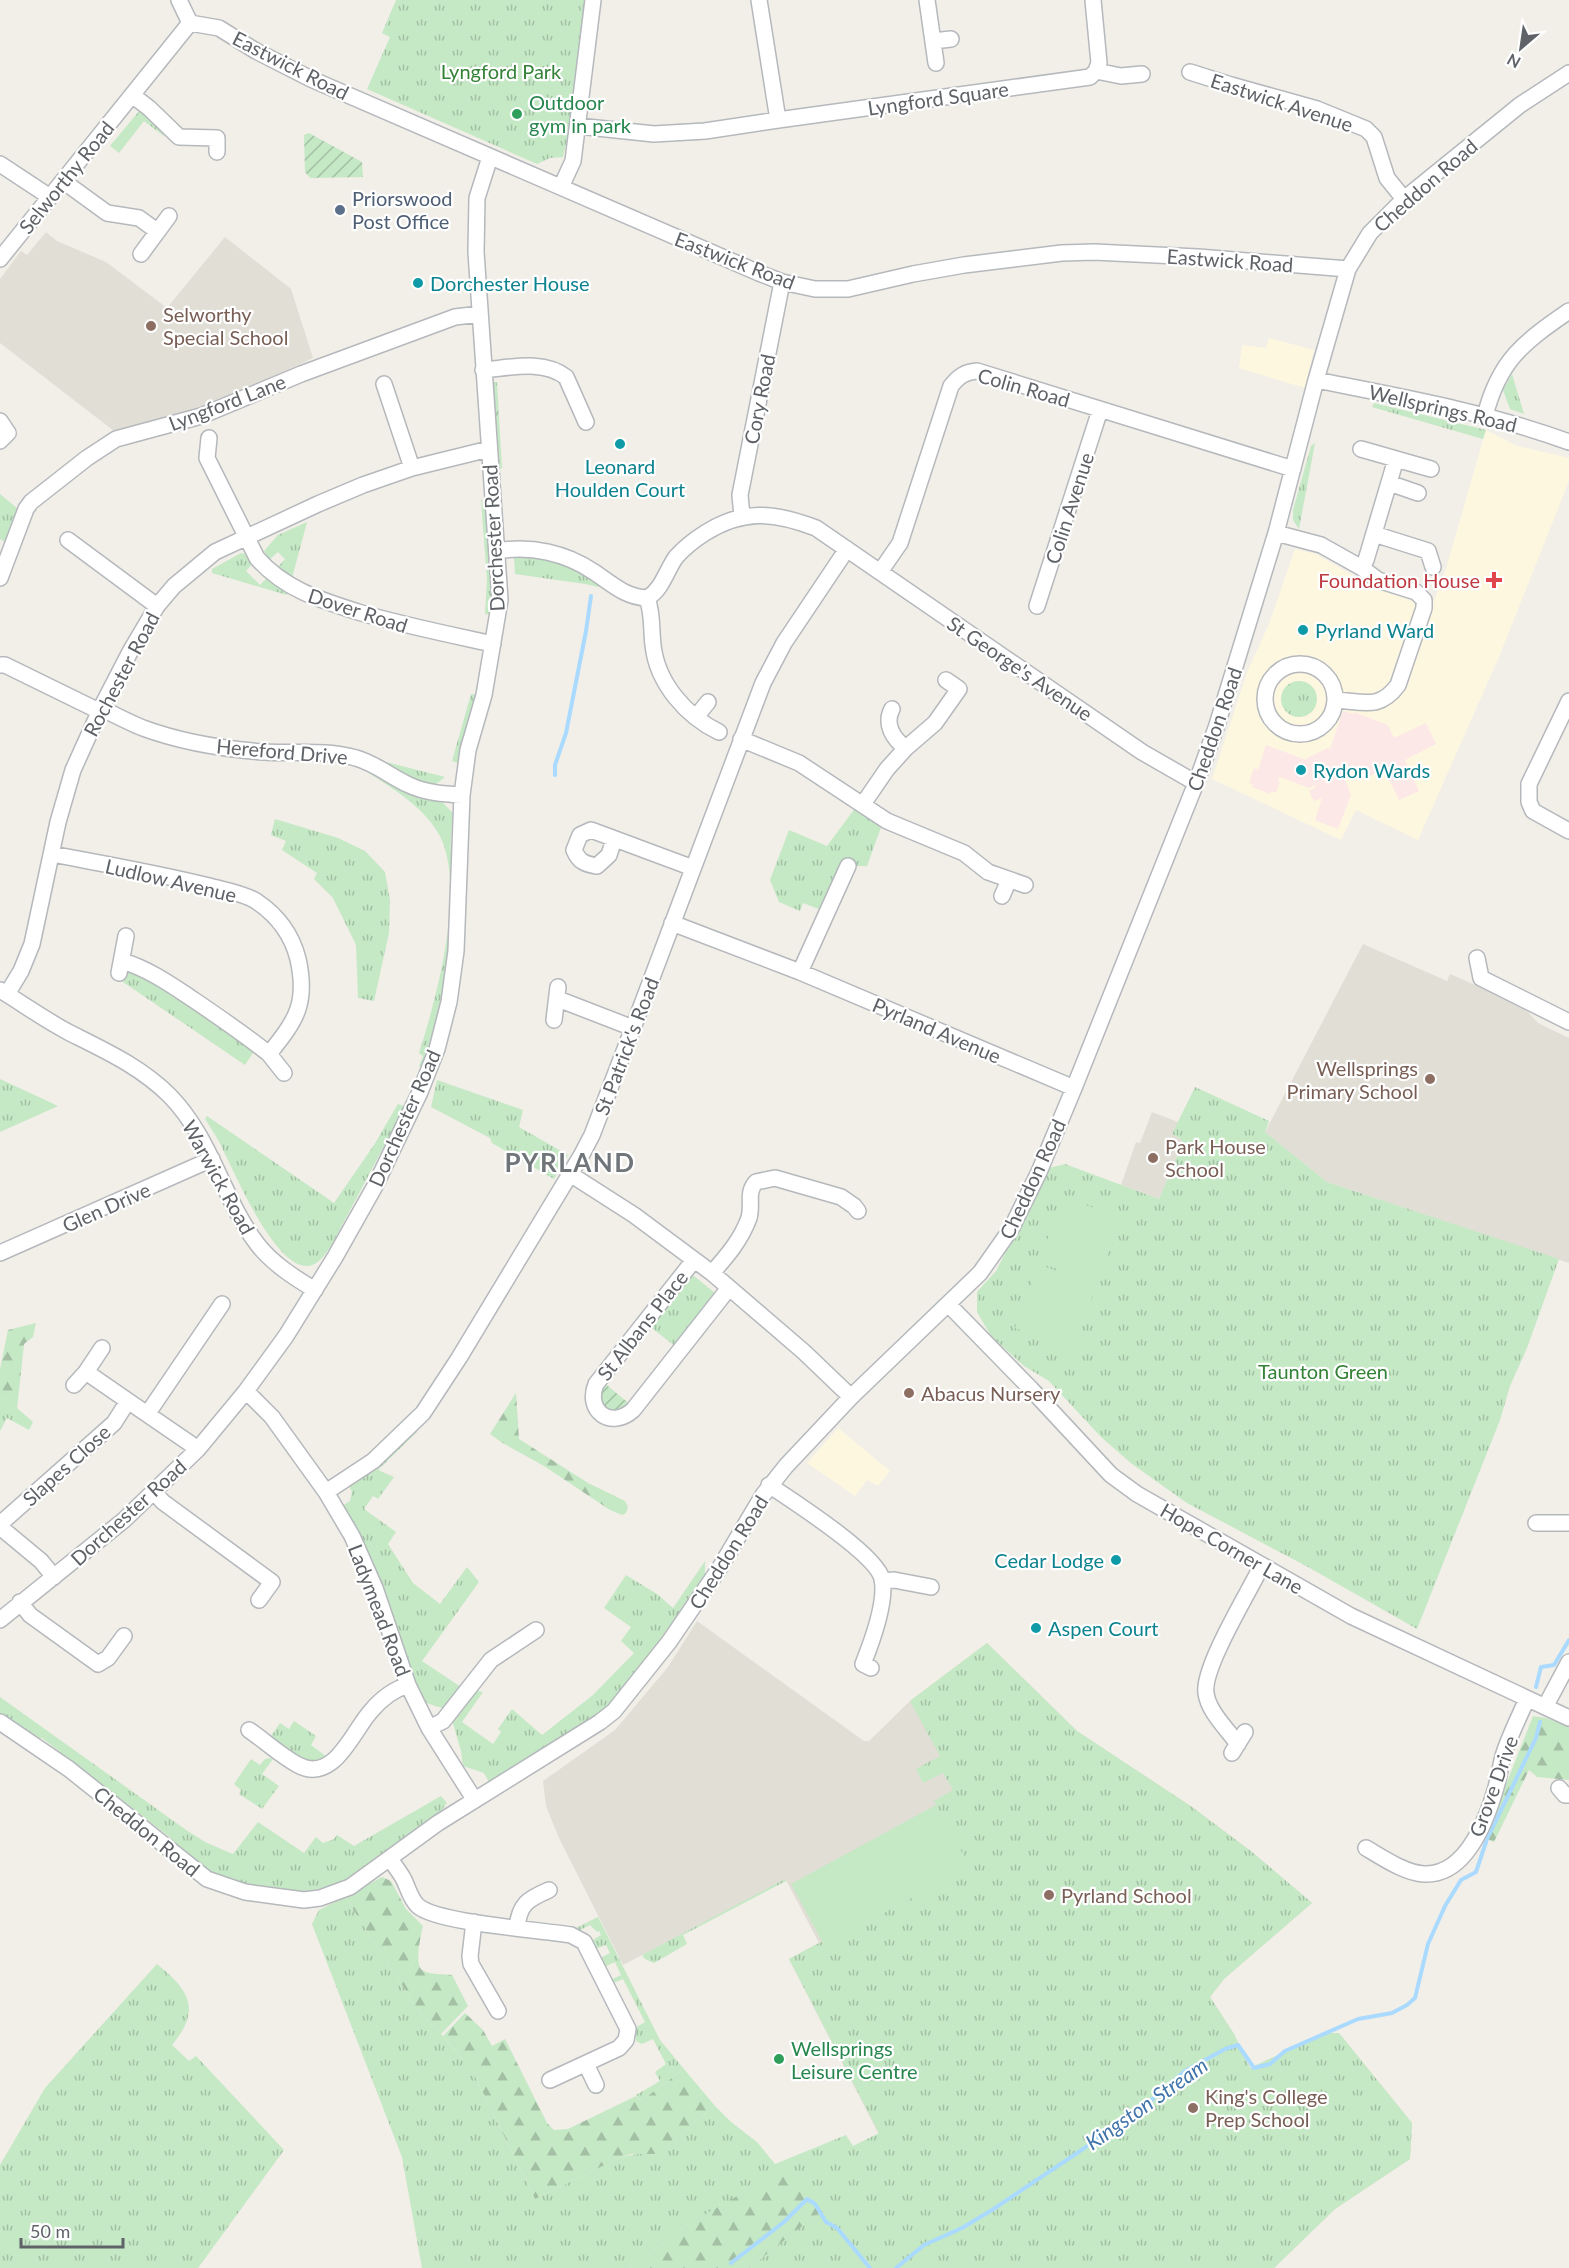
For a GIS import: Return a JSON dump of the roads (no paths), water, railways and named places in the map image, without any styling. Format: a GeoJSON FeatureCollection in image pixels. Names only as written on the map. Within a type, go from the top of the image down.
{"type":"FeatureCollection","features":[{"type":"Feature","properties":{"kind":"street"},"geometry":{"type":"LineString","coordinates":[[179,0],[190,23]]}},
{"type":"Feature","properties":{"kind":"street"},"geometry":{"type":"LineString","coordinates":[[561,187],[573,161],[594,0]]}},
{"type":"Feature","properties":{"kind":"street"},"geometry":{"type":"LineString","coordinates":[[759,0],[778,120]]}},
{"type":"Feature","properties":{"kind":"street"},"geometry":{"type":"LineString","coordinates":[[927,0],[936,63]]}},
{"type":"Feature","properties":{"kind":"street"},"geometry":{"type":"LineString","coordinates":[[1093,0],[1100,52],[1096,71]]}},
{"type":"Feature","properties":{"kind":"street","name":"Selworthy Road"},"geometry":{"type":"LineString","coordinates":[[0,259],[190,23]]}},
{"type":"Feature","properties":{"kind":"street","name":"Eastwick Road"},"geometry":{"type":"LineString","coordinates":[[190,23],[219,28],[290,70],[782,282],[815,289],[848,290],[964,264],[1062,253],[1147,254],[1348,269]]}},
{"type":"Feature","properties":{"kind":"street"},"geometry":{"type":"LineString","coordinates":[[933,41],[951,39]]}},
{"type":"Feature","properties":{"kind":"street","name":"Lyngford Square"},"geometry":{"type":"LineString","coordinates":[[578,126],[654,134],[705,131],[1090,77],[1096,71],[1121,76],[1142,74]]}},
{"type":"Feature","properties":{"kind":"street","name":"Eastwick Avenue"},"geometry":{"type":"LineString","coordinates":[[1190,72],[1231,86],[1317,109],[1366,129],[1374,137],[1387,177],[1404,199]]}},
{"type":"Feature","properties":{"kind":"street","name":"Cheddon Road"},"geometry":{"type":"LineString","coordinates":[[0,1722],[69,1769],[207,1879],[271,1897],[304,1900],[320,1898],[350,1887],[474,1799],[600,1722],[614,1711],[684,1621],[719,1569],[769,1485],[804,1444],[851,1396],[980,1274],[1011,1229],[1074,1088],[1196,783],[1220,714],[1276,533],[1348,269],[1370,233],[1404,199],[1503,119],[1569,73]]}},
{"type":"Feature","properties":{"kind":"street"},"geometry":{"type":"LineString","coordinates":[[132,95],[179,137],[216,138],[217,152]]}},
{"type":"Feature","properties":{"kind":"street","name":"Dorchester Road"},"geometry":{"type":"LineString","coordinates":[[0,1620],[20,1602],[92,1548],[154,1492],[198,1449],[246,1391],[286,1336],[315,1290],[375,1186],[420,1092],[437,1049],[449,1002],[456,951],[462,795],[468,750],[484,695],[500,600],[476,252],[477,198],[490,157]]}},
{"type":"Feature","properties":{"kind":"street"},"geometry":{"type":"LineString","coordinates":[[0,164],[50,197]]}},
{"type":"Feature","properties":{"kind":"street"},"geometry":{"type":"LineString","coordinates":[[63,181],[107,213],[139,218],[157,231]]}},
{"type":"Feature","properties":{"kind":"street"},"geometry":{"type":"LineString","coordinates":[[141,254],[169,216]]}},
{"type":"Feature","properties":{"kind":"street","name":"Cory Road"},"geometry":{"type":"LineString","coordinates":[[742,516],[741,495],[782,282]]}},
{"type":"Feature","properties":{"kind":"street"},"geometry":{"type":"LineString","coordinates":[[1485,416],[1496,384],[1504,367],[1515,352],[1534,335],[1569,311]]}},
{"type":"Feature","properties":{"kind":"street","name":"Lyngford Lane"},"geometry":{"type":"LineString","coordinates":[[0,578],[26,509],[31,502],[87,458],[116,439],[201,416],[301,374],[455,317],[480,314]]}},
{"type":"Feature","properties":{"kind":"street"},"geometry":{"type":"LineString","coordinates":[[483,370],[530,366],[551,368],[561,373],[566,377],[586,422]]}},
{"type":"Feature","properties":{"kind":"street","name":"Colin Road"},"geometry":{"type":"LineString","coordinates":[[880,572],[900,543],[951,386],[958,377],[966,372],[977,371],[1293,469]]}},
{"type":"Feature","properties":{"kind":"street","name":"Wellsprings Road"},"geometry":{"type":"LineString","coordinates":[[1316,380],[1485,416],[1569,442]]}},
{"type":"Feature","properties":{"kind":"street"},"geometry":{"type":"LineString","coordinates":[[384,384],[412,468]]}},
{"type":"Feature","properties":{"kind":"street","name":"Colin Avenue"},"geometry":{"type":"LineString","coordinates":[[1037,606],[1100,410]]}},
{"type":"Feature","properties":{"kind":"street","name":"Dover Road"},"geometry":{"type":"LineString","coordinates":[[209,438],[207,458],[256,558],[267,570],[317,599],[404,626],[493,644]]}},
{"type":"Feature","properties":{"kind":"street","name":"Rochester Road"},"geometry":{"type":"LineString","coordinates":[[4,992],[21,971],[32,944],[58,822],[73,770],[100,710],[131,650],[157,606],[174,586],[215,552],[363,485],[412,468],[489,449]]}},
{"type":"Feature","properties":{"kind":"street"},"geometry":{"type":"LineString","coordinates":[[1361,449],[1431,469]]}},
{"type":"Feature","properties":{"kind":"street"},"geometry":{"type":"LineString","coordinates":[[1362,568],[1396,459]]}},
{"type":"Feature","properties":{"kind":"street"},"geometry":{"type":"LineString","coordinates":[[1389,483],[1418,493]]}},
{"type":"Feature","properties":{"kind":"street","name":"St George's Avenue"},"geometry":{"type":"LineString","coordinates":[[742,516],[765,515],[796,520],[816,528],[1142,752],[1196,783]]}},
{"type":"Feature","properties":{"kind":"street"},"geometry":{"type":"LineString","coordinates":[[497,551],[531,549],[564,557],[594,573],[623,593],[636,598],[647,598],[659,589],[666,572],[693,541],[727,520],[742,516]]}},
{"type":"Feature","properties":{"kind":"street"},"geometry":{"type":"LineString","coordinates":[[1276,533],[1321,545],[1362,568],[1378,580],[1421,595],[1424,608],[1398,685],[1391,694],[1371,704],[1335,700]]}},
{"type":"Feature","properties":{"kind":"street"},"geometry":{"type":"LineString","coordinates":[[1374,534],[1428,551],[1433,567]]}},
{"type":"Feature","properties":{"kind":"street"},"geometry":{"type":"LineString","coordinates":[[68,540],[157,606]]}},
{"type":"Feature","properties":{"kind":"street","name":"St Patrick's Road"},"geometry":{"type":"LineString","coordinates":[[326,1492],[373,1461],[423,1413],[459,1358],[592,1135],[764,683],[784,643],[847,549]]}},
{"type":"Feature","properties":{"kind":"street"},"geometry":{"type":"LineString","coordinates":[[647,598],[651,608],[653,646],[664,679],[680,704],[719,732]]}},
{"type":"Feature","properties":{"kind":"street"},"geometry":{"type":"LineString","coordinates":[[1300,664],[1311,666],[1328,679],[1333,688],[1335,700],[1326,722],[1306,733],[1294,733],[1282,729],[1273,721],[1267,711],[1266,688],[1279,671],[1300,664]]}},
{"type":"Feature","properties":{"kind":"street","name":"Hereford Drive"},"geometry":{"type":"LineString","coordinates":[[0,665],[5,665],[142,728],[233,749],[333,753],[357,758],[416,788],[432,793],[462,795]]}},
{"type":"Feature","properties":{"kind":"street"},"geometry":{"type":"LineString","coordinates":[[863,804],[887,769],[906,748],[935,723],[952,685]]}},
{"type":"Feature","properties":{"kind":"street"},"geometry":{"type":"LineString","coordinates":[[1569,701],[1529,784],[1527,794],[1533,811],[1569,831]]}},
{"type":"Feature","properties":{"kind":"street"},"geometry":{"type":"LineString","coordinates":[[696,717],[708,702]]}},
{"type":"Feature","properties":{"kind":"street"},"geometry":{"type":"LineString","coordinates":[[892,709],[887,718],[889,727],[906,748]]}},
{"type":"Feature","properties":{"kind":"street"},"geometry":{"type":"LineString","coordinates":[[741,739],[799,763],[887,821],[964,853],[988,872],[1025,885]]}},
{"type":"Feature","properties":{"kind":"street"},"geometry":{"type":"LineString","coordinates":[[614,839],[693,868]]}},
{"type":"Feature","properties":{"kind":"street","name":"Ludlow Avenue"},"geometry":{"type":"LineString","coordinates":[[52,854],[128,868],[233,892],[255,900],[272,913],[285,929],[296,951],[302,980],[300,1004],[290,1026],[269,1054]]}},
{"type":"Feature","properties":{"kind":"street"},"geometry":{"type":"LineString","coordinates":[[800,972],[848,866]]}},
{"type":"Feature","properties":{"kind":"street"},"geometry":{"type":"LineString","coordinates":[[1002,896],[1009,880]]}},
{"type":"Feature","properties":{"kind":"street","name":"Pyrland Avenue"},"geometry":{"type":"LineString","coordinates":[[672,923],[800,972],[1074,1088]]}},
{"type":"Feature","properties":{"kind":"street"},"geometry":{"type":"LineString","coordinates":[[126,936],[120,967],[136,965],[155,975],[247,1036],[269,1054],[284,1072]]}},
{"type":"Feature","properties":{"kind":"street"},"geometry":{"type":"LineString","coordinates":[[1477,958],[1481,978],[1569,1022]]}},
{"type":"Feature","properties":{"kind":"street","name":"Warwick Road"},"geometry":{"type":"LineString","coordinates":[[4,992],[45,1019],[107,1050],[149,1078],[171,1097],[196,1131],[259,1247],[282,1268],[315,1290]]}},
{"type":"Feature","properties":{"kind":"street"},"geometry":{"type":"LineString","coordinates":[[554,1020],[558,993],[633,1028]]}},
{"type":"Feature","properties":{"kind":"street","name":"Glen Drive"},"geometry":{"type":"LineString","coordinates":[[0,1253],[212,1159]]}},
{"type":"Feature","properties":{"kind":"street","name":"St Albans Place"},"geometry":{"type":"LineString","coordinates":[[570,1174],[634,1215],[712,1274],[804,1352],[851,1396]]}},
{"type":"Feature","properties":{"kind":"street","name":"St Albans Place"},"geometry":{"type":"LineString","coordinates":[[712,1274],[741,1235],[750,1215],[749,1190],[756,1182],[775,1178],[841,1197],[858,1211]]}},
{"type":"Feature","properties":{"kind":"street","name":"St Albans Place"},"geometry":{"type":"LineString","coordinates":[[694,1260],[596,1384],[592,1394],[594,1405],[602,1414],[619,1419],[633,1410],[729,1288]]}},
{"type":"Feature","properties":{"kind":"street"},"geometry":{"type":"LineString","coordinates":[[148,1413],[222,1304]]}},
{"type":"Feature","properties":{"kind":"street","name":"Hope Corner Lane"},"geometry":{"type":"LineString","coordinates":[[948,1304],[1111,1475],[1137,1494],[1351,1616],[1569,1718]]}},
{"type":"Feature","properties":{"kind":"street"},"geometry":{"type":"LineString","coordinates":[[74,1385],[102,1348]]}},
{"type":"Feature","properties":{"kind":"street"},"geometry":{"type":"LineString","coordinates":[[86,1372],[198,1449]]}},
{"type":"Feature","properties":{"kind":"street","name":"Ladymead Road"},"geometry":{"type":"LineString","coordinates":[[246,1391],[272,1417],[326,1492],[351,1536],[375,1588],[408,1685],[429,1728],[474,1799]]}},
{"type":"Feature","properties":{"kind":"street","name":"Slapes Close"},"geometry":{"type":"LineString","coordinates":[[54,1577],[41,1561],[0,1526],[114,1423],[128,1401]]}},
{"type":"Feature","properties":{"kind":"street"},"geometry":{"type":"LineString","coordinates":[[769,1485],[851,1544],[872,1562],[883,1581],[880,1615],[863,1664]]}},
{"type":"Feature","properties":{"kind":"street"},"geometry":{"type":"LineString","coordinates":[[154,1492],[162,1502],[275,1577],[259,1600]]}},
{"type":"Feature","properties":{"kind":"street"},"geometry":{"type":"LineString","coordinates":[[1536,1524],[1569,1523]]}},
{"type":"Feature","properties":{"kind":"street"},"geometry":{"type":"LineString","coordinates":[[1239,1743],[1212,1709],[1207,1696],[1206,1684],[1212,1662],[1262,1565]]}},
{"type":"Feature","properties":{"kind":"street"},"geometry":{"type":"LineString","coordinates":[[883,1581],[894,1580],[931,1587]]}},
{"type":"Feature","properties":{"kind":"street"},"geometry":{"type":"LineString","coordinates":[[20,1602],[30,1615],[98,1664],[108,1658],[124,1636]]}},
{"type":"Feature","properties":{"kind":"street"},"geometry":{"type":"LineString","coordinates":[[429,1728],[443,1721],[490,1660],[536,1630]]}},
{"type":"Feature","properties":{"kind":"street"},"geometry":{"type":"LineString","coordinates":[[1545,1707],[1569,1662]]}},
{"type":"Feature","properties":{"kind":"street","name":"Ladymead Road"},"geometry":{"type":"LineString","coordinates":[[249,1730],[262,1748],[299,1766],[320,1769],[328,1766],[338,1757],[370,1711],[386,1696],[408,1685]]}},
{"type":"Feature","properties":{"kind":"street","name":"Grove Drive"},"geometry":{"type":"LineString","coordinates":[[1366,1848],[1380,1864],[1424,1874],[1458,1863],[1481,1826],[1498,1782],[1504,1754],[1527,1699]]}},
{"type":"Feature","properties":{"kind":"street"},"geometry":{"type":"LineString","coordinates":[[390,1859],[418,1906],[437,1916],[573,1935],[584,1942],[628,2029],[628,2034],[619,2048],[550,2080]]}},
{"type":"Feature","properties":{"kind":"street"},"geometry":{"type":"LineString","coordinates":[[517,1928],[524,1904],[549,1890]]}},
{"type":"Feature","properties":{"kind":"street"},"geometry":{"type":"LineString","coordinates":[[474,1922],[471,1964],[498,2011]]}},
{"type":"Feature","properties":{"kind":"street"},"geometry":{"type":"LineString","coordinates":[[586,2064],[596,2085]]}},
{"type":"Feature","properties":{"kind":"waterway"},"geometry":{"type":"LineString","coordinates":[[555,775],[555,765],[566,733],[591,596]]}},
{"type":"Feature","properties":{"kind":"waterway","name":"Kingston Stream"},"geometry":{"type":"LineString","coordinates":[[1536,1687],[1541,1667],[1554,1665],[1569,1640]]}},
{"type":"Feature","properties":{"kind":"waterway","name":"Kingston Stream"},"geometry":{"type":"LineString","coordinates":[[896,2268],[924,2245],[962,2228],[992,2210],[1142,2108],[1185,2071],[1225,2049],[1238,2045],[1254,2068],[1270,2064],[1285,2051],[1358,2019],[1392,2013],[1407,2005],[1415,1998],[1428,1944],[1445,1906],[1461,1880],[1476,1872],[1487,1839],[1536,1738],[1540,1722]]}},
{"type":"Feature","properties":{"kind":"waterway","name":"Kingston Stream"},"geometry":{"type":"LineString","coordinates":[[731,2263],[784,2222],[807,2199],[815,2204],[826,2222],[837,2228],[870,2268]]}},
{"type":"Feature","properties":{"kind":"place","name":"Outdoor gym in park"},"geometry":{"type":"Point","coordinates":[517,114]}},
{"type":"Feature","properties":{"kind":"place","name":"Priorswood Post Office"},"geometry":{"type":"Point","coordinates":[340,210]}},
{"type":"Feature","properties":{"kind":"place","name":"Dorchester House"},"geometry":{"type":"Point","coordinates":[418,283]}},
{"type":"Feature","properties":{"kind":"place","name":"Selworthy Special School"},"geometry":{"type":"Point","coordinates":[151,326]}},
{"type":"Feature","properties":{"kind":"place","name":"Leonard Houlden Court"},"geometry":{"type":"Point","coordinates":[620,444]}},
{"type":"Feature","properties":{"kind":"place","name":"Foundation House"},"geometry":{"type":"Point","coordinates":[1494,580]}},
{"type":"Feature","properties":{"kind":"place","name":"Pyrland Ward"},"geometry":{"type":"Point","coordinates":[1303,630]}},
{"type":"Feature","properties":{"kind":"place","name":"Rydon Wards"},"geometry":{"type":"Point","coordinates":[1301,770]}},
{"type":"Feature","properties":{"kind":"place","name":"Wellsprings Primary School"},"geometry":{"type":"Point","coordinates":[1430,1079]}},
{"type":"Feature","properties":{"kind":"place","name":"Park House School"},"geometry":{"type":"Point","coordinates":[1153,1158]}},
{"type":"Feature","properties":{"kind":"place","name":"Abacus Nursery"},"geometry":{"type":"Point","coordinates":[909,1393]}},
{"type":"Feature","properties":{"kind":"place","name":"Cedar Lodge"},"geometry":{"type":"Point","coordinates":[1116,1560]}},
{"type":"Feature","properties":{"kind":"place","name":"Aspen Court"},"geometry":{"type":"Point","coordinates":[1036,1628]}},
{"type":"Feature","properties":{"kind":"place","name":"Pyrland School"},"geometry":{"type":"Point","coordinates":[1049,1895]}},
{"type":"Feature","properties":{"kind":"place","name":"Wellsprings Leisure Centre"},"geometry":{"type":"Point","coordinates":[779,2059]}},
{"type":"Feature","properties":{"kind":"place","name":"King's College Prep School"},"geometry":{"type":"Point","coordinates":[1193,2108]}},
{"type":"Feature","properties":{"kind":"district","name":"PYRLAND"},"geometry":{"type":"Point","coordinates":[570,1162]}},
{"type":"Feature","properties":{"kind":"park label","name":"Lyngford Park"},"geometry":{"type":"Point","coordinates":[501,71]}},
{"type":"Feature","properties":{"kind":"park label","name":"Taunton Green"},"geometry":{"type":"Point","coordinates":[1323,1371]}}]}
